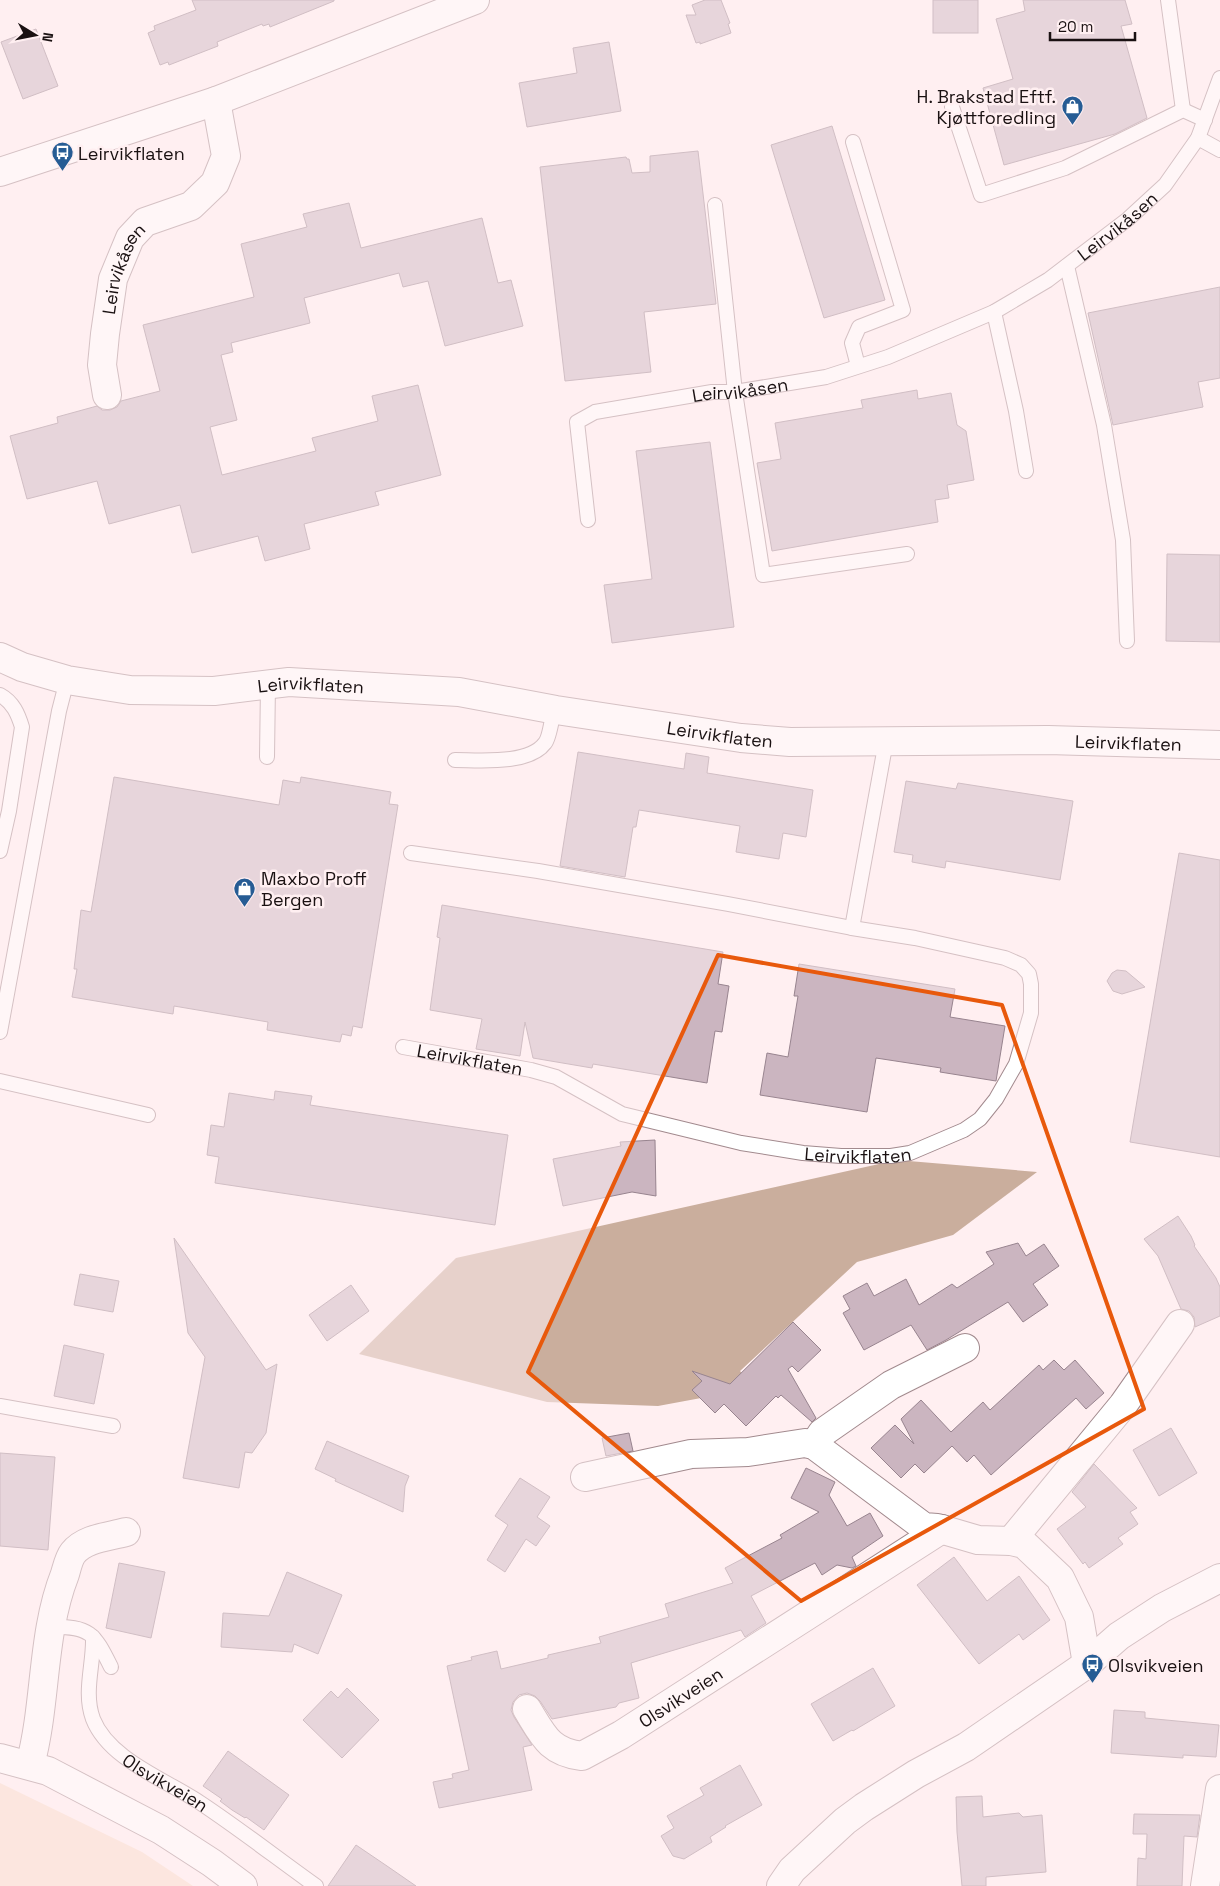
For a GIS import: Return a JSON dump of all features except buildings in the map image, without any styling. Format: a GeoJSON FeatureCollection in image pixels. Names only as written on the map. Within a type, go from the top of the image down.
{"type":"FeatureCollection","features":[{"type":"Feature","properties":{"kind":"street"},"geometry":{"type":"LineString","coordinates":[[0,172],[216,101],[474,0]]}},
{"type":"Feature","properties":{"kind":"street","name":"Leirvikåsen"},"geometry":{"type":"LineString","coordinates":[[107,395],[102,365],[104,334],[113,279],[130,238],[145,222],[191,206],[214,183],[226,156],[216,101]]}},
{"type":"Feature","properties":{"kind":"street","name":"Leirvikflaten"},"geometry":{"type":"LineString","coordinates":[[0,657],[22,667],[67,680],[139,690],[214,691],[289,682],[459,692],[741,738],[790,742],[1048,740],[1220,745]]}},
{"type":"Feature","properties":{"kind":"street"},"geometry":{"type":"LineString","coordinates":[[1011,1541],[1123,1405],[1180,1324]]}},
{"type":"Feature","properties":{"kind":"street"},"geometry":{"type":"LineString","coordinates":[[814,1445],[822,1434],[892,1385],[965,1348]]}},
{"type":"Feature","properties":{"kind":"street"},"geometry":{"type":"LineString","coordinates":[[586,1477],[691,1454],[748,1452],[804,1443],[814,1445],[924,1526],[942,1529],[978,1540],[1011,1541],[1024,1544],[1060,1578],[1079,1617],[1087,1664]]}},
{"type":"Feature","properties":{"kind":"street","name":"Olsvikveien"},"geometry":{"type":"LineString","coordinates":[[527,1709],[545,1737],[557,1750],[582,1756],[622,1735],[942,1529]]}},
{"type":"Feature","properties":{"kind":"street"},"geometry":{"type":"LineString","coordinates":[[30,1765],[36,1740],[50,1627],[57,1594],[72,1554],[84,1543],[126,1532]]}},
{"type":"Feature","properties":{"kind":"street"},"geometry":{"type":"LineString","coordinates":[[780,1886],[792,1870],[845,1821],[864,1807],[916,1774],[966,1747],[1087,1664],[1119,1636],[1162,1608],[1220,1578]]}},
{"type":"Feature","properties":{"kind":"street"},"geometry":{"type":"LineString","coordinates":[[0,1758],[48,1771],[161,1830],[212,1863],[243,1886]]}},
{"type":"Feature","properties":{"kind":"street"},"geometry":{"type":"LineString","coordinates":[[1205,1886],[1220,1789]]}},
{"type":"Feature","properties":{"kind":"lane"},"geometry":{"type":"LineString","coordinates":[[1168,0],[1183,110]]}},
{"type":"Feature","properties":{"kind":"lane","name":"Leirvikåsen"},"geometry":{"type":"LineString","coordinates":[[588,520],[577,422],[595,412],[712,392],[735,392],[826,377],[888,357],[994,312],[1048,280],[1067,266],[1128,219],[1165,185],[1198,138],[1220,78]]}},
{"type":"Feature","properties":{"kind":"lane"},"geometry":{"type":"LineString","coordinates":[[952,107],[981,195],[1065,168],[1183,110]]}},
{"type":"Feature","properties":{"kind":"lane"},"geometry":{"type":"LineString","coordinates":[[1183,110],[1205,120]]}},
{"type":"Feature","properties":{"kind":"lane"},"geometry":{"type":"LineString","coordinates":[[1198,138],[1220,150]]}},
{"type":"Feature","properties":{"kind":"lane"},"geometry":{"type":"LineString","coordinates":[[853,142],[903,310],[859,327],[852,343],[858,366]]}},
{"type":"Feature","properties":{"kind":"lane"},"geometry":{"type":"LineString","coordinates":[[715,205],[735,392],[763,574],[907,554]]}},
{"type":"Feature","properties":{"kind":"lane"},"geometry":{"type":"LineString","coordinates":[[1067,266],[1104,425],[1123,540],[1127,641]]}},
{"type":"Feature","properties":{"kind":"lane"},"geometry":{"type":"LineString","coordinates":[[994,312],[1016,411],[1026,471]]}},
{"type":"Feature","properties":{"kind":"lane"},"geometry":{"type":"LineString","coordinates":[[0,1032],[3,994],[57,721],[67,680]]}},
{"type":"Feature","properties":{"kind":"lane"},"geometry":{"type":"LineString","coordinates":[[267,757],[268,684]]}},
{"type":"Feature","properties":{"kind":"lane"},"geometry":{"type":"LineString","coordinates":[[0,695],[7,699],[18,715],[22,727],[9,812],[0,851]]}},
{"type":"Feature","properties":{"kind":"lane"},"geometry":{"type":"LineString","coordinates":[[456,760],[500,760],[536,751],[546,742],[554,709]]}},
{"type":"Feature","properties":{"kind":"lane"},"geometry":{"type":"LineString","coordinates":[[852,928],[886,741]]}},
{"type":"Feature","properties":{"kind":"lane","name":"Leirvikflaten"},"geometry":{"type":"LineString","coordinates":[[402,1047],[531,1070],[556,1077],[622,1114],[741,1143],[803,1153],[841,1156],[891,1156],[910,1153],[964,1130],[980,1119],[996,1098],[1016,1064],[1031,1013],[1029,974],[1021,965],[1005,958],[915,938],[601,881],[411,853]]}},
{"type":"Feature","properties":{"kind":"lane"},"geometry":{"type":"LineString","coordinates":[[0,1081],[148,1115]]}},
{"type":"Feature","properties":{"kind":"lane"},"geometry":{"type":"LineString","coordinates":[[0,1406],[113,1426]]}},
{"type":"Feature","properties":{"kind":"lane"},"geometry":{"type":"LineString","coordinates":[[50,1627],[72,1626],[93,1636],[98,1641],[111,1667]]}},
{"type":"Feature","properties":{"kind":"lane","name":"Olsvikveien"},"geometry":{"type":"LineString","coordinates":[[93,1636],[94,1651],[89,1676],[89,1706],[99,1732],[107,1741],[144,1769],[174,1785],[202,1804],[316,1886]]}},
{"type":"Feature","properties":{"kind":"highlighted area"},"geometry":{"type":"Polygon","coordinates":[[[718,955],[1002,1005],[1144,1409],[801,1601],[528,1372],[718,955]]]}},
{"type":"Feature","properties":{"kind":"shaded area"},"geometry":{"type":"Polygon","coordinates":[[[897,1160],[1037,1172],[953,1235],[857,1262],[740,1371],[755,1388],[658,1406],[547,1402],[359,1354],[456,1258],[897,1160]]]}},
{"type":"Feature","properties":{"kind":"shaded area"},"geometry":{"type":"Polygon","coordinates":[[[0,1783],[142,1852],[193,1886],[0,1886],[0,1783]]]}},
{"type":"Feature","properties":{"kind":"place","name":"H. Brakstad Eftf. Kjøttforedling"},"geometry":{"type":"Point","coordinates":[1072,125]}},
{"type":"Feature","properties":{"kind":"place","name":"Leirvikflaten"},"geometry":{"type":"Point","coordinates":[62,172]}},
{"type":"Feature","properties":{"kind":"place","name":"Maxbo Proff Bergen"},"geometry":{"type":"Point","coordinates":[245,907]}},
{"type":"Feature","properties":{"kind":"place","name":"Olsvikveien"},"geometry":{"type":"Point","coordinates":[1092,1684]}}]}
